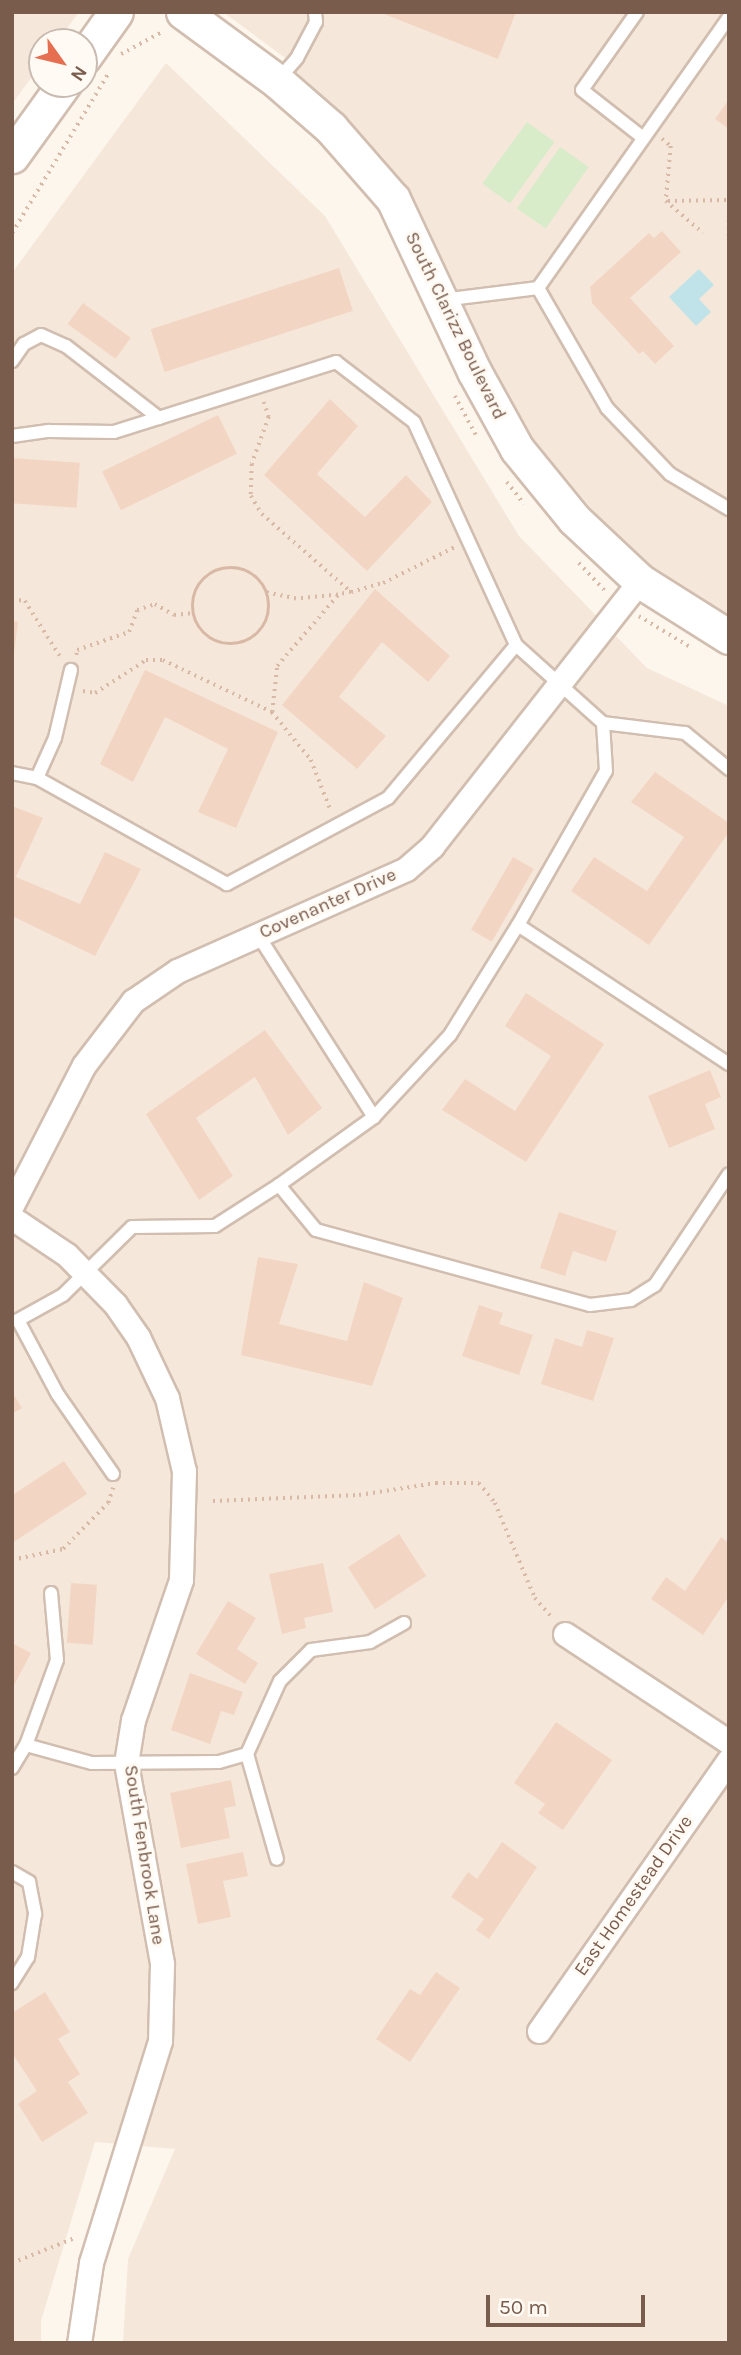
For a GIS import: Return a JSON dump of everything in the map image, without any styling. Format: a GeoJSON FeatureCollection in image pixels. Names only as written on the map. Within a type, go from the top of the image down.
{"type":"FeatureCollection","features":[{"type":"Feature","properties":{"kind":"street"},"geometry":{"type":"LineString","coordinates":[[98,62],[116,12]]}},
{"type":"Feature","properties":{"kind":"street","name":"South Clarizz Boulevard"},"geometry":{"type":"LineString","coordinates":[[173,22],[277,81],[331,128],[393,199],[517,449],[574,519],[640,581],[729,638]]}},
{"type":"Feature","properties":{"kind":"street"},"geometry":{"type":"LineString","coordinates":[[12,156],[54,98]]}},
{"type":"Feature","properties":{"kind":"street","name":"Covenanter Drive"},"geometry":{"type":"LineString","coordinates":[[12,1205],[84,1065],[113,1022],[153,985],[406,869],[432,846],[640,581]]}},
{"type":"Feature","properties":{"kind":"street","name":"South Fenbrook Lane"},"geometry":{"type":"LineString","coordinates":[[12,1218],[84,1271],[115,1304],[156,1370],[177,1430],[184,1471],[181,1580],[133,1720],[126,1763],[162,1964],[162,2017],[154,2070],[83,2294],[79,2343]]}},
{"type":"Feature","properties":{"kind":"street"},"geometry":{"type":"LineString","coordinates":[[565,1634],[729,1742]]}},
{"type":"Feature","properties":{"kind":"street","name":"East Homestead Drive"},"geometry":{"type":"LineString","coordinates":[[539,2031],[729,1760]]}},
{"type":"Feature","properties":{"kind":"lane"},"geometry":{"type":"LineString","coordinates":[[277,81],[297,58],[316,22],[315,12]]}},
{"type":"Feature","properties":{"kind":"lane"},"geometry":{"type":"LineString","coordinates":[[637,12],[582,90],[647,134]]}},
{"type":"Feature","properties":{"kind":"lane"},"geometry":{"type":"LineString","coordinates":[[442,300],[538,288],[729,17]]}},
{"type":"Feature","properties":{"kind":"lane"},"geometry":{"type":"LineString","coordinates":[[538,288],[607,408],[670,474],[729,509]]}},
{"type":"Feature","properties":{"kind":"lane"},"geometry":{"type":"LineString","coordinates":[[12,361],[24,344],[41,335],[66,346],[159,418]]}},
{"type":"Feature","properties":{"kind":"lane"},"geometry":{"type":"LineString","coordinates":[[12,436],[49,431],[114,432],[336,362],[414,422],[516,645],[560,681],[603,723],[685,733],[729,769]]}},
{"type":"Feature","properties":{"kind":"lane"},"geometry":{"type":"LineString","coordinates":[[12,773],[37,778],[227,884],[388,798],[516,645]]}},
{"type":"Feature","properties":{"kind":"lane"},"geometry":{"type":"LineString","coordinates":[[37,778],[55,738],[71,670]]}},
{"type":"Feature","properties":{"kind":"lane"},"geometry":{"type":"LineString","coordinates":[[113,1474],[58,1395],[15,1320],[63,1295],[84,1271],[132,1227],[215,1226],[279,1185],[374,1117],[450,1035],[518,925],[606,771],[603,723]]}},
{"type":"Feature","properties":{"kind":"lane"},"geometry":{"type":"LineString","coordinates":[[518,925],[729,1063]]}},
{"type":"Feature","properties":{"kind":"lane"},"geometry":{"type":"LineString","coordinates":[[258,935],[374,1117]]}},
{"type":"Feature","properties":{"kind":"lane"},"geometry":{"type":"LineString","coordinates":[[279,1185],[325,1236],[604,1305],[631,1300],[655,1285],[729,1174]]}},
{"type":"Feature","properties":{"kind":"lane"},"geometry":{"type":"LineString","coordinates":[[12,1768],[26,1745],[57,1660],[51,1592]]}},
{"type":"Feature","properties":{"kind":"lane"},"geometry":{"type":"LineString","coordinates":[[277,1859],[247,1754],[280,1681],[311,1650],[370,1642],[404,1623]]}},
{"type":"Feature","properties":{"kind":"lane"},"geometry":{"type":"LineString","coordinates":[[26,1745],[79,1761],[126,1763],[219,1762],[247,1754]]}},
{"type":"Feature","properties":{"kind":"lane"},"geometry":{"type":"LineString","coordinates":[[12,1871],[29,1882],[35,1914],[29,1957],[12,1983]]}},
{"type":"Feature","properties":{"kind":"path"},"geometry":{"type":"LineString","coordinates":[[119,56],[173,22]]}},
{"type":"Feature","properties":{"kind":"path"},"geometry":{"type":"LineString","coordinates":[[12,233],[80,98]]}},
{"type":"Feature","properties":{"kind":"path"},"geometry":{"type":"LineString","coordinates":[[647,134],[671,146],[666,201]]}},
{"type":"Feature","properties":{"kind":"path"},"geometry":{"type":"LineString","coordinates":[[666,201],[729,200]]}},
{"type":"Feature","properties":{"kind":"path"},"geometry":{"type":"LineString","coordinates":[[666,201],[703,233]]}},
{"type":"Feature","properties":{"kind":"path"},"geometry":{"type":"LineString","coordinates":[[729,220],[729,237]]}},
{"type":"Feature","properties":{"kind":"path"},"geometry":{"type":"LineString","coordinates":[[259,386],[269,417],[252,464],[251,496],[262,514],[351,592]]}},
{"type":"Feature","properties":{"kind":"path"},"geometry":{"type":"LineString","coordinates":[[267,593],[296,598],[351,592],[383,583],[468,540]]}},
{"type":"Feature","properties":{"kind":"path"},"geometry":{"type":"LineString","coordinates":[[222,569],[247,571],[267,593],[269,615],[264,626],[246,642],[234,645],[211,639],[194,613],[201,583],[222,569]]}},
{"type":"Feature","properties":{"kind":"path"},"geometry":{"type":"LineString","coordinates":[[272,712],[277,666],[338,595]]}},
{"type":"Feature","properties":{"kind":"path"},"geometry":{"type":"LineString","coordinates":[[12,599],[25,601],[71,670]]}},
{"type":"Feature","properties":{"kind":"path"},"geometry":{"type":"LineString","coordinates":[[71,670],[77,650],[121,637],[129,632],[137,610],[155,604],[174,615],[194,613]]}},
{"type":"Feature","properties":{"kind":"path"},"geometry":{"type":"LineString","coordinates":[[67,689],[95,693],[146,660],[163,660],[272,712],[311,760],[337,825]]}},
{"type":"Feature","properties":{"kind":"path"},"geometry":{"type":"LineString","coordinates":[[12,1560],[63,1549],[108,1503],[116,1478],[113,1474]]}},
{"type":"Feature","properties":{"kind":"path"},"geometry":{"type":"LineString","coordinates":[[213,1501],[359,1495],[436,1483],[480,1483],[495,1503],[535,1598],[565,1634]]}},
{"type":"Feature","properties":{"kind":"path"},"geometry":{"type":"LineString","coordinates":[[12,2263],[103,2228]]}},
{"type":"Feature","properties":{"kind":"shaded area"},"geometry":{"type":"Polygon","coordinates":[[[12,12],[79,12],[67,28],[28,28],[28,82],[12,104],[12,12]]]}},
{"type":"Feature","properties":{"kind":"shaded area"},"geometry":{"type":"Polygon","coordinates":[[[223,12],[729,12],[729,617],[638,564],[495,394],[409,230],[288,60],[223,12]]]}},
{"type":"Feature","properties":{"kind":"shaded area"},"geometry":{"type":"Polygon","coordinates":[[[166,63],[325,216],[519,536],[647,668],[729,706],[729,2343],[123,2343],[128,2259],[175,2149],[95,2142],[41,2321],[41,2343],[12,2343],[12,273],[166,63]]]}},
{"type":"Feature","properties":{"kind":"green space"},"geometry":{"type":"Polygon","coordinates":[[[527,122],[555,142],[510,203],[482,183],[527,122]]]}},
{"type":"Feature","properties":{"kind":"green space"},"geometry":{"type":"Polygon","coordinates":[[[560,147],[589,167],[546,229],[517,208],[560,147]]]}},
{"type":"Feature","properties":{"kind":"water"},"geometry":{"type":"Polygon","coordinates":[[[699,269],[714,285],[699,299],[711,312],[696,326],[669,297],[699,269]]]}},
{"type":"Feature","properties":{"kind":"building"},"geometry":{"type":"Polygon","coordinates":[[[379,12],[516,12],[498,59],[379,12]]]}},
{"type":"Feature","properties":{"kind":"building"},"geometry":{"type":"Polygon","coordinates":[[[729,99],[729,129],[715,119],[729,99]]]}},
{"type":"Feature","properties":{"kind":"building"},"geometry":{"type":"Polygon","coordinates":[[[662,231],[681,252],[630,298],[674,346],[655,364],[643,351],[639,354],[592,303],[590,287],[649,233],[654,238],[662,231]]]}},
{"type":"Feature","properties":{"kind":"building"},"geometry":{"type":"Polygon","coordinates":[[[339,268],[353,311],[165,372],[151,329],[339,268]]]}},
{"type":"Feature","properties":{"kind":"building"},"geometry":{"type":"Polygon","coordinates":[[[83,303],[131,338],[115,359],[68,324],[83,303]]]}},
{"type":"Feature","properties":{"kind":"building"},"geometry":{"type":"Polygon","coordinates":[[[330,399],[358,426],[317,474],[365,517],[406,475],[432,502],[367,571],[264,475],[330,399]]]}},
{"type":"Feature","properties":{"kind":"building"},"geometry":{"type":"Polygon","coordinates":[[[218,415],[237,454],[121,510],[102,472],[218,415]]]}},
{"type":"Feature","properties":{"kind":"building"},"geometry":{"type":"Polygon","coordinates":[[[12,458],[80,463],[77,508],[12,503],[12,458]]]}},
{"type":"Feature","properties":{"kind":"building"},"geometry":{"type":"Polygon","coordinates":[[[375,589],[450,656],[428,682],[382,642],[339,697],[386,736],[357,769],[282,705],[375,589]]]}},
{"type":"Feature","properties":{"kind":"building"},"geometry":{"type":"Polygon","coordinates":[[[12,621],[18,622],[14,653],[12,653],[12,621]]]}},
{"type":"Feature","properties":{"kind":"building"},"geometry":{"type":"Polygon","coordinates":[[[145,670],[278,732],[236,828],[198,812],[228,749],[165,717],[133,782],[100,764],[145,670]]]}},
{"type":"Feature","properties":{"kind":"building"},"geometry":{"type":"Polygon","coordinates":[[[655,772],[729,823],[729,832],[649,945],[571,891],[594,857],[647,891],[684,837],[631,802],[655,772]]]}},
{"type":"Feature","properties":{"kind":"building"},"geometry":{"type":"Polygon","coordinates":[[[12,806],[43,818],[16,877],[80,904],[105,852],[141,869],[95,956],[12,916],[12,806]]]}},
{"type":"Feature","properties":{"kind":"building"},"geometry":{"type":"Polygon","coordinates":[[[513,857],[534,869],[492,942],[471,930],[513,857]]]}},
{"type":"Feature","properties":{"kind":"building"},"geometry":{"type":"Polygon","coordinates":[[[526,993],[604,1044],[526,1162],[442,1110],[465,1079],[515,1111],[551,1056],[505,1026],[526,993]]]}},
{"type":"Feature","properties":{"kind":"building"},"geometry":{"type":"Polygon","coordinates":[[[265,1030],[322,1108],[288,1135],[255,1077],[196,1118],[233,1176],[199,1200],[146,1114],[265,1030]]]}},
{"type":"Feature","properties":{"kind":"building"},"geometry":{"type":"Polygon","coordinates":[[[710,1070],[721,1097],[705,1104],[715,1129],[669,1148],[648,1096],[710,1070]]]}},
{"type":"Feature","properties":{"kind":"building"},"geometry":{"type":"Polygon","coordinates":[[[559,1212],[617,1231],[606,1262],[573,1251],[565,1276],[540,1268],[559,1212]]]}},
{"type":"Feature","properties":{"kind":"building"},"geometry":{"type":"Polygon","coordinates":[[[258,1257],[298,1264],[279,1324],[347,1341],[364,1282],[403,1298],[372,1386],[241,1355],[258,1257]]]}},
{"type":"Feature","properties":{"kind":"building"},"geometry":{"type":"Polygon","coordinates":[[[479,1305],[503,1313],[499,1324],[533,1335],[519,1375],[462,1356],[479,1305]]]}},
{"type":"Feature","properties":{"kind":"building"},"geometry":{"type":"Polygon","coordinates":[[[587,1330],[614,1338],[593,1401],[541,1384],[555,1338],[582,1347],[587,1330]]]}},
{"type":"Feature","properties":{"kind":"building"},"geometry":{"type":"Polygon","coordinates":[[[12,1392],[22,1408],[12,1414],[12,1392]]]}},
{"type":"Feature","properties":{"kind":"building"},"geometry":{"type":"Polygon","coordinates":[[[64,1461],[87,1494],[12,1543],[12,1491],[14,1494],[64,1461]]]}},
{"type":"Feature","properties":{"kind":"building"},"geometry":{"type":"Polygon","coordinates":[[[399,1534],[426,1576],[375,1609],[348,1567],[399,1534]]]}},
{"type":"Feature","properties":{"kind":"building"},"geometry":{"type":"Polygon","coordinates":[[[721,1537],[729,1543],[729,1596],[703,1635],[651,1599],[666,1577],[685,1591],[721,1537]]]}},
{"type":"Feature","properties":{"kind":"building"},"geometry":{"type":"Polygon","coordinates":[[[323,1563],[333,1612],[304,1618],[306,1628],[282,1634],[269,1574],[323,1563]]]}},
{"type":"Feature","properties":{"kind":"building"},"geometry":{"type":"Polygon","coordinates":[[[71,1583],[97,1585],[93,1645],[67,1643],[71,1583]]]}},
{"type":"Feature","properties":{"kind":"building"},"geometry":{"type":"Polygon","coordinates":[[[228,1601],[256,1618],[237,1649],[258,1663],[245,1684],[196,1654],[228,1601]]]}},
{"type":"Feature","properties":{"kind":"building"},"geometry":{"type":"Polygon","coordinates":[[[12,1643],[31,1653],[12,1689],[12,1643]]]}},
{"type":"Feature","properties":{"kind":"building"},"geometry":{"type":"Polygon","coordinates":[[[190,1673],[243,1692],[234,1715],[221,1711],[210,1744],[171,1730],[190,1673]]]}},
{"type":"Feature","properties":{"kind":"building"},"geometry":{"type":"Polygon","coordinates":[[[556,1722],[612,1760],[563,1830],[538,1813],[545,1804],[514,1783],[556,1722]]]}},
{"type":"Feature","properties":{"kind":"building"},"geometry":{"type":"Polygon","coordinates":[[[231,1780],[236,1806],[224,1808],[230,1838],[181,1848],[170,1793],[231,1780]]]}},
{"type":"Feature","properties":{"kind":"building"},"geometry":{"type":"Polygon","coordinates":[[[502,1842],[537,1867],[489,1939],[476,1930],[484,1919],[451,1897],[468,1872],[477,1879],[502,1842]]]}},
{"type":"Feature","properties":{"kind":"building"},"geometry":{"type":"Polygon","coordinates":[[[243,1852],[248,1876],[223,1881],[231,1917],[198,1924],[186,1864],[243,1852]]]}},
{"type":"Feature","properties":{"kind":"building"},"geometry":{"type":"Polygon","coordinates":[[[436,1972],[460,1988],[410,2062],[376,2039],[410,1989],[420,1995],[436,1972]]]}},
{"type":"Feature","properties":{"kind":"building"},"geometry":{"type":"Polygon","coordinates":[[[45,1992],[70,2032],[58,2039],[80,2074],[68,2082],[88,2113],[42,2142],[18,2104],[37,2091],[12,2053],[12,2013],[45,1992]]]}}]}
